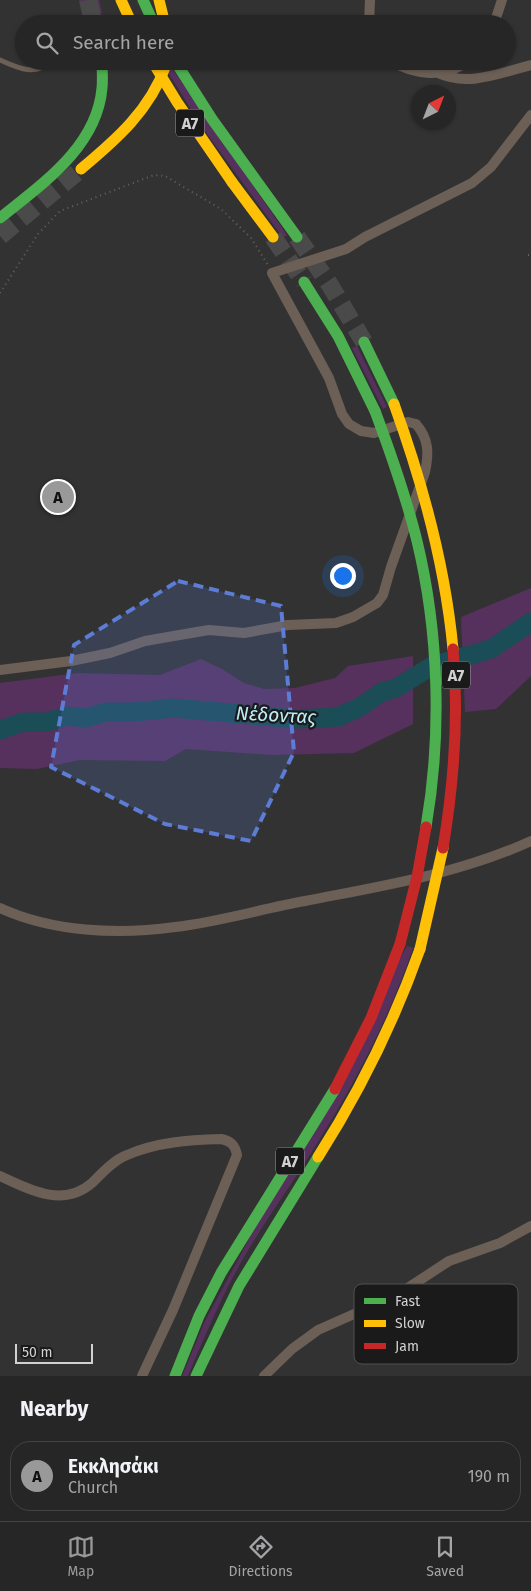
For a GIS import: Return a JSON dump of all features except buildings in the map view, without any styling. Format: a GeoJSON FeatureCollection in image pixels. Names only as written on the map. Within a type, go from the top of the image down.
{"type":"FeatureCollection","features":[{"type":"Feature","properties":{"kind":"highway"},"geometry":{"type":"LineString","coordinates":[[121,0],[128,15]]}},
{"type":"Feature","properties":{"kind":"highway"},"geometry":{"type":"LineString","coordinates":[[143,0],[150,15]]}},
{"type":"Feature","properties":{"kind":"highway"},"geometry":{"type":"LineString","coordinates":[[159,0],[163,15]]}},
{"type":"Feature","properties":{"kind":"highway"},"geometry":{"type":"LineString","coordinates":[[0,218],[63,166],[80,147],[93,125],[102,104],[105,80],[103,70]]}},
{"type":"Feature","properties":{"kind":"highway","name":"Α7"},"geometry":{"type":"LineString","coordinates":[[157,70],[232,182],[273,237]]}},
{"type":"Feature","properties":{"kind":"highway"},"geometry":{"type":"LineString","coordinates":[[81,169],[121,136],[140,116],[160,82],[164,70]]}},
{"type":"Feature","properties":{"kind":"highway","name":"Α7"},"geometry":{"type":"LineString","coordinates":[[181,70],[202,105],[248,171],[297,237]]}},
{"type":"Feature","properties":{"kind":"highway","name":"Α7"},"geometry":{"type":"LineString","coordinates":[[175,1376],[198,1318],[229,1259],[308,1134],[353,1057],[382,995],[400,944],[417,884],[430,812],[436,752],[436,680],[433,627],[414,531],[391,452],[376,411],[338,336],[304,282]]}},
{"type":"Feature","properties":{"kind":"highway","name":"Α7"},"geometry":{"type":"LineString","coordinates":[[196,1376],[217,1326],[247,1268],[326,1144],[371,1065],[401,1002],[420,949],[437,886],[449,816],[456,753],[457,687],[452,624],[436,534],[423,487],[394,404],[364,342]]}},
{"type":"Feature","properties":{"kind":"street"},"geometry":{"type":"LineString","coordinates":[[369,15],[370,0]]}},
{"type":"Feature","properties":{"kind":"street"},"geometry":{"type":"LineString","coordinates":[[497,15],[502,0]]}},
{"type":"Feature","properties":{"kind":"street"},"geometry":{"type":"LineString","coordinates":[[516,69],[531,65]]}},
{"type":"Feature","properties":{"kind":"street"},"geometry":{"type":"LineString","coordinates":[[411,70],[438,73],[450,70]]}},
{"type":"Feature","properties":{"kind":"street"},"geometry":{"type":"LineString","coordinates":[[438,73],[452,79],[473,80],[512,70]]}},
{"type":"Feature","properties":{"kind":"street"},"geometry":{"type":"LineString","coordinates":[[0,670],[72,661],[110,653],[145,640],[209,630],[244,633],[288,625],[336,623],[353,618],[377,603],[383,595],[425,472],[428,456],[426,438],[416,424],[408,422],[374,433],[360,431],[350,424],[342,414],[329,378],[272,273],[346,249],[365,237],[472,183],[490,167],[531,115]]}},
{"type":"Feature","properties":{"kind":"street"},"geometry":{"type":"LineString","coordinates":[[0,908],[23,919],[69,927],[126,930],[175,927],[425,878],[531,841]]}},
{"type":"Feature","properties":{"kind":"street"},"geometry":{"type":"LineString","coordinates":[[0,1176],[37,1192],[51,1196],[68,1196],[83,1190],[125,1156],[145,1148],[166,1144],[221,1139],[229,1141],[236,1148],[237,1155],[173,1310],[142,1376]]}},
{"type":"Feature","properties":{"kind":"street"},"geometry":{"type":"LineString","coordinates":[[413,1284],[444,1263],[500,1243],[531,1226]]}},
{"type":"Feature","properties":{"kind":"street"},"geometry":{"type":"LineString","coordinates":[[264,1376],[292,1349],[318,1330],[354,1314]]}},
{"type":"Feature","properties":{"kind":"lane"},"geometry":{"type":"LineString","coordinates":[[0,60],[15,66]]}},
{"type":"Feature","properties":{"kind":"path"},"geometry":{"type":"LineString","coordinates":[[0,293],[38,234],[60,211],[154,174],[165,176],[221,208],[251,238],[272,273]]}},
{"type":"Feature","properties":{"kind":"highlighted area"},"geometry":{"type":"Polygon","coordinates":[[[178,581],[281,606],[294,752],[251,841],[165,824],[51,767],[74,645],[178,581]]]}},
{"type":"Feature","properties":{"kind":"shaded area"},"geometry":{"type":"Polygon","coordinates":[[[79,0],[99,0],[102,13],[82,15],[79,0]]]}},
{"type":"Feature","properties":{"kind":"shaded area"},"geometry":{"type":"Polygon","coordinates":[[[167,70],[173,70],[287,235],[283,238],[202,127],[167,70]]]}},
{"type":"Feature","properties":{"kind":"shaded area"},"geometry":{"type":"Polygon","coordinates":[[[357,346],[387,407],[383,409],[352,348],[357,346]]]}},
{"type":"Feature","properties":{"kind":"shaded area"},"geometry":{"type":"Polygon","coordinates":[[[531,588],[531,676],[496,709],[465,712],[461,617],[531,588]]]}},
{"type":"Feature","properties":{"kind":"shaded area"},"geometry":{"type":"Polygon","coordinates":[[[413,656],[413,724],[354,753],[272,755],[186,749],[165,761],[80,760],[37,769],[0,768],[0,683],[78,673],[160,675],[201,659],[222,669],[244,683],[264,689],[295,688],[335,678],[348,666],[413,656]]]}},
{"type":"Feature","properties":{"kind":"shaded area"},"geometry":{"type":"Polygon","coordinates":[[[407,946],[413,948],[404,973],[383,1023],[359,1072],[318,1142],[248,1250],[218,1307],[188,1376],[182,1376],[205,1321],[407,946]]]}},
{"type":"Feature","properties":{"kind":"waterway","name":"Νέδoντας"},"geometry":{"type":"LineString","coordinates":[[0,730],[23,722],[47,722],[67,716],[86,718],[106,712],[135,712],[173,708],[297,719],[338,717],[360,707],[382,692],[396,688],[432,666],[491,649],[531,622]]}},
{"type":"Feature","properties":{"kind":"tunnel"},"geometry":{"type":"LineString","coordinates":[[88,0],[92,15]]}},
{"type":"Feature","properties":{"kind":"tunnel"},"geometry":{"type":"LineString","coordinates":[[0,236],[81,169]]}},
{"type":"Feature","properties":{"kind":"tunnel"},"geometry":{"type":"LineString","coordinates":[[273,237],[304,282]]}},
{"type":"Feature","properties":{"kind":"tunnel"},"geometry":{"type":"LineString","coordinates":[[297,237],[330,285],[364,342]]}},
{"type":"Feature","properties":{"kind":"traffic: fast"},"geometry":{"type":"LineString","coordinates":[[143,0],[150,15]]}},
{"type":"Feature","properties":{"kind":"traffic: fast"},"geometry":{"type":"LineString","coordinates":[[0,218],[33,192],[79,146],[90,128],[98,109],[102,88],[102,70]]}},
{"type":"Feature","properties":{"kind":"traffic: fast"},"geometry":{"type":"LineString","coordinates":[[181,70],[212,119],[297,237]]}},
{"type":"Feature","properties":{"kind":"traffic: fast"},"geometry":{"type":"LineString","coordinates":[[304,282],[338,336],[375,411]]}},
{"type":"Feature","properties":{"kind":"traffic: fast"},"geometry":{"type":"LineString","coordinates":[[364,342],[394,404]]}},
{"type":"Feature","properties":{"kind":"traffic: fast"},"geometry":{"type":"LineString","coordinates":[[375,411],[413,524],[430,611],[436,683],[436,720],[431,792],[426,827]]}},
{"type":"Feature","properties":{"kind":"traffic: fast"},"geometry":{"type":"LineString","coordinates":[[175,1376],[199,1316],[221,1273],[335,1089]]}},
{"type":"Feature","properties":{"kind":"traffic: fast"},"geometry":{"type":"LineString","coordinates":[[196,1376],[239,1286],[318,1157]]}},
{"type":"Feature","properties":{"kind":"traffic: slow"},"geometry":{"type":"LineString","coordinates":[[121,0],[128,15]]}},
{"type":"Feature","properties":{"kind":"traffic: slow"},"geometry":{"type":"LineString","coordinates":[[159,0],[163,15]]}},
{"type":"Feature","properties":{"kind":"traffic: slow"},"geometry":{"type":"LineString","coordinates":[[157,70],[232,182]]}},
{"type":"Feature","properties":{"kind":"traffic: slow"},"geometry":{"type":"LineString","coordinates":[[81,169],[119,135],[142,110],[164,70]]}},
{"type":"Feature","properties":{"kind":"traffic: slow"},"geometry":{"type":"LineString","coordinates":[[232,182],[273,237]]}},
{"type":"Feature","properties":{"kind":"traffic: slow"},"geometry":{"type":"LineString","coordinates":[[394,404],[414,464],[431,525],[444,586],[453,649]]}},
{"type":"Feature","properties":{"kind":"traffic: slow"},"geometry":{"type":"LineString","coordinates":[[420,949],[443,848]]}},
{"type":"Feature","properties":{"kind":"traffic: slow"},"geometry":{"type":"LineString","coordinates":[[318,1157],[348,1107],[375,1056],[399,1003],[420,949]]}},
{"type":"Feature","properties":{"kind":"traffic: jam"},"geometry":{"type":"LineString","coordinates":[[443,848],[454,749],[456,699],[453,649]]}},
{"type":"Feature","properties":{"kind":"traffic: jam"},"geometry":{"type":"LineString","coordinates":[[400,944],[417,877],[426,827]]}},
{"type":"Feature","properties":{"kind":"traffic: jam"},"geometry":{"type":"LineString","coordinates":[[335,1089],[371,1018],[400,944]]}},
{"type":"Feature","properties":{"kind":"place","name":"Εκκλησάκι"},"geometry":{"type":"Point","coordinates":[58,497]}}]}
